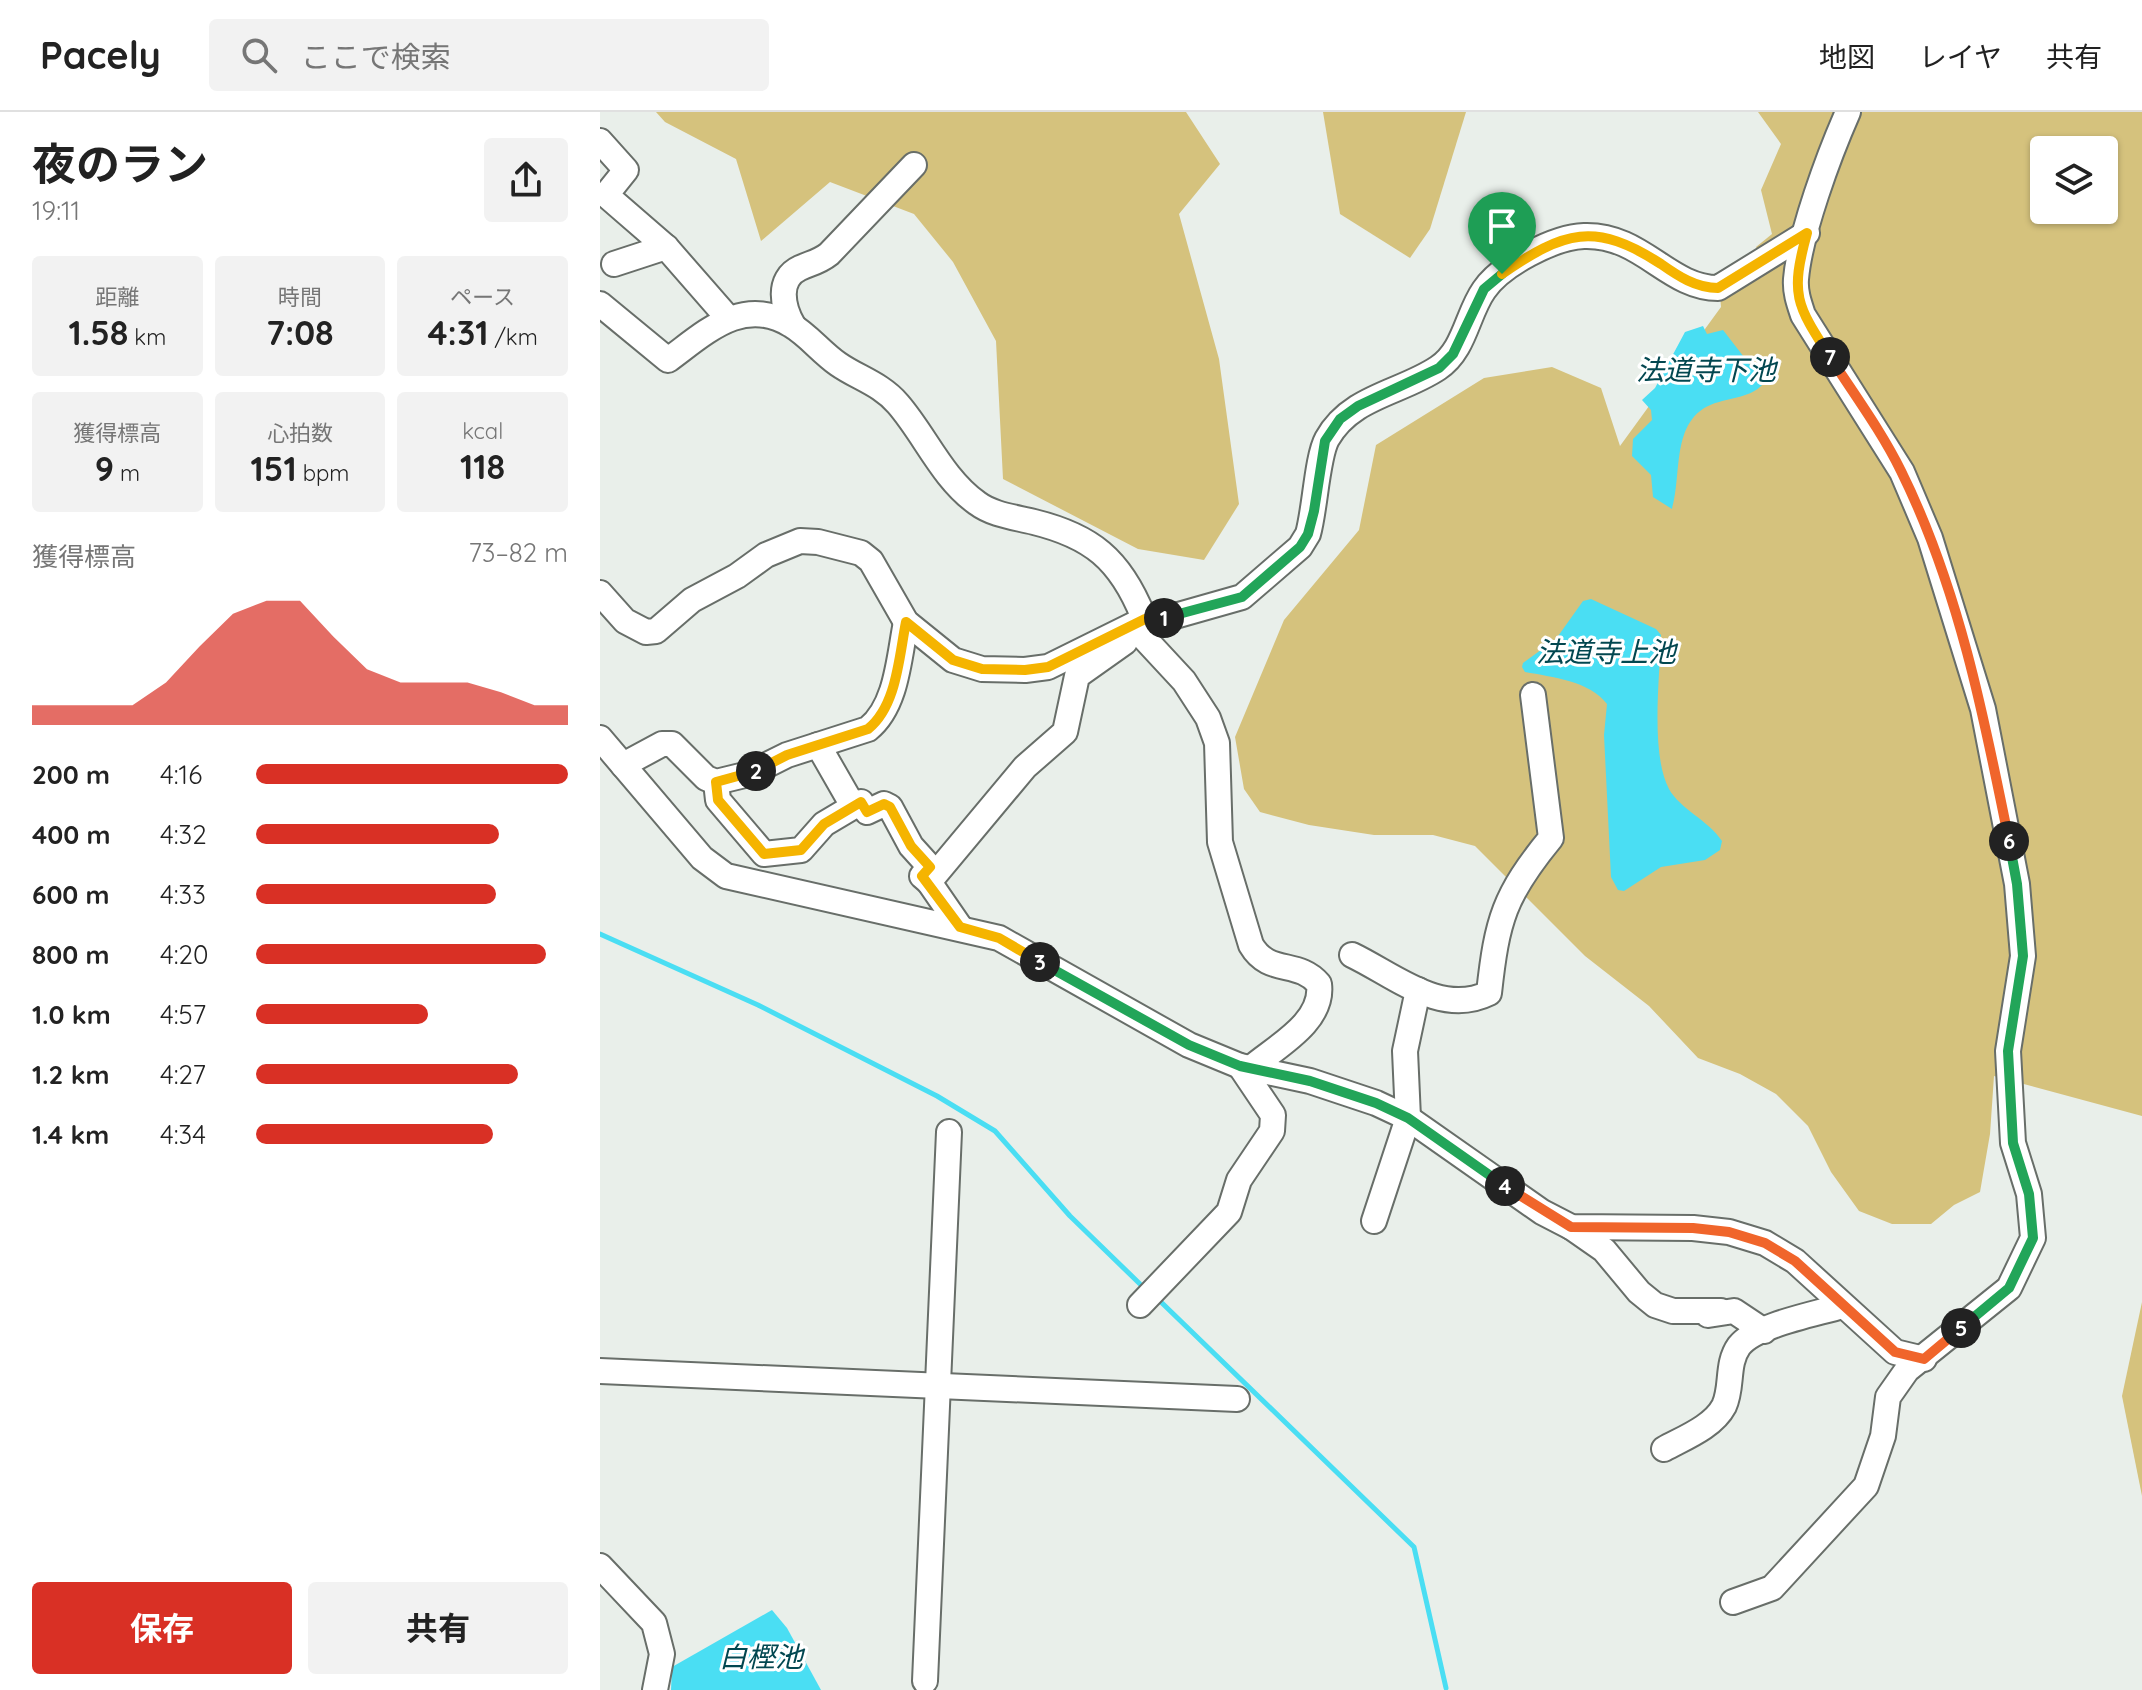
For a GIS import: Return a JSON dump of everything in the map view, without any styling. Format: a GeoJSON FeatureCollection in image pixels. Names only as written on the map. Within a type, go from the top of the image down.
{"type":"FeatureCollection","features":[{"type":"Feature","properties":{"kind":"street"},"geometry":{"type":"LineString","coordinates":[[1733,1602],[1772,1588],[1866,1486],[1883,1436],[1888,1397],[1907,1370],[2009,1288],[2033,1238],[2029,1194],[2013,1143],[2008,1051],[2023,956],[2017,884],[1983,709],[1930,538],[1902,472],[1803,315],[1797,295],[1796,278],[1807,233],[1848,112]]}},
{"type":"Feature","properties":{"kind":"street"},"geometry":{"type":"LineString","coordinates":[[600,141],[626,170],[606,195],[666,247],[728,318]]}},
{"type":"Feature","properties":{"kind":"street"},"geometry":{"type":"LineString","coordinates":[[793,325],[783,308],[783,293],[789,277],[799,268],[816,264],[829,254],[914,165]]}},
{"type":"Feature","properties":{"kind":"street"},"geometry":{"type":"LineString","coordinates":[[600,593],[625,621],[646,632],[656,631],[692,600],[737,576],[766,555],[800,541],[818,542],[861,553],[871,561],[906,622],[953,660],[982,669],[1048,667],[1144,624],[1242,597],[1300,547],[1308,534],[1325,441],[1340,419],[1358,406],[1439,368],[1453,354],[1484,289],[1536,250],[1582,236],[1619,239],[1685,280],[1718,288],[1807,233]]}},
{"type":"Feature","properties":{"kind":"street"},"geometry":{"type":"LineString","coordinates":[[614,264],[666,247]]}},
{"type":"Feature","properties":{"kind":"street"},"geometry":{"type":"LineString","coordinates":[[600,304],[668,360],[728,318],[754,313],[776,317],[793,325],[839,364],[878,385],[896,402],[954,482],[976,503],[991,512],[1076,533],[1096,545],[1128,588],[1144,624],[1145,639],[1184,681],[1213,730],[1217,743],[1220,842],[1251,945],[1258,958],[1269,964],[1312,975],[1319,984],[1317,1008],[1305,1023],[1246,1067]]}},
{"type":"Feature","properties":{"kind":"street"},"geometry":{"type":"LineString","coordinates":[[623,765],[662,744],[672,744],[706,778],[716,782],[749,774],[818,745],[868,729],[876,723],[890,698],[906,622]]}},
{"type":"Feature","properties":{"kind":"street"},"geometry":{"type":"LineString","coordinates":[[929,882],[1025,767],[1065,732],[1077,676],[1144,624]]}},
{"type":"Feature","properties":{"kind":"street"},"geometry":{"type":"LineString","coordinates":[[1352,955],[1436,999],[1459,1002],[1489,993],[1496,932],[1506,902],[1551,838],[1533,695]]}},
{"type":"Feature","properties":{"kind":"street"},"geometry":{"type":"LineString","coordinates":[[600,738],[702,858],[726,876],[999,938],[1189,1045],[1246,1067],[1310,1081],[1376,1103],[1408,1118],[1542,1212],[1604,1250],[1655,1305],[1673,1311],[1734,1311],[1764,1331]]}},
{"type":"Feature","properties":{"kind":"street"},"geometry":{"type":"LineString","coordinates":[[818,745],[853,806]]}},
{"type":"Feature","properties":{"kind":"street"},"geometry":{"type":"LineString","coordinates":[[716,782],[718,800],[764,854],[801,850],[824,824],[861,802],[867,812],[884,804],[890,807],[911,846],[930,867],[922,876],[960,927]]}},
{"type":"Feature","properties":{"kind":"street"},"geometry":{"type":"LineString","coordinates":[[1374,1221],[1408,1118],[1405,1051],[1418,990]]}},
{"type":"Feature","properties":{"kind":"street"},"geometry":{"type":"LineString","coordinates":[[1140,1305],[1229,1212],[1239,1180],[1272,1131],[1273,1115],[1246,1067]]}},
{"type":"Feature","properties":{"kind":"street"},"geometry":{"type":"LineString","coordinates":[[925,1681],[949,1132]]}},
{"type":"Feature","properties":{"kind":"street"},"geometry":{"type":"LineString","coordinates":[[1571,1227],[1729,1232],[1765,1243],[1795,1261],[1895,1352],[1924,1359]]}},
{"type":"Feature","properties":{"kind":"street"},"geometry":{"type":"LineString","coordinates":[[1664,1449],[1710,1422],[1724,1405],[1740,1344],[1764,1331],[1842,1306]]}},
{"type":"Feature","properties":{"kind":"street"},"geometry":{"type":"LineString","coordinates":[[1667,1327],[1721,1311]]}},
{"type":"Feature","properties":{"kind":"street"},"geometry":{"type":"LineString","coordinates":[[600,1371],[1237,1399]]}},
{"type":"Feature","properties":{"kind":"street"},"geometry":{"type":"LineString","coordinates":[[600,1566],[654,1623],[662,1654],[655,1690]]}},
{"type":"Feature","properties":{"kind":"shaded area"},"geometry":{"type":"Polygon","coordinates":[[[656,112],[1186,112],[1220,164],[1179,214],[1219,359],[1239,504],[1204,560],[1138,549],[1003,479],[996,341],[953,262],[914,214],[830,182],[761,241],[736,159],[665,122],[656,112]]]}},
{"type":"Feature","properties":{"kind":"shaded area"},"geometry":{"type":"Polygon","coordinates":[[[1323,112],[1466,112],[1430,229],[1410,258],[1340,214],[1323,112]]]}},
{"type":"Feature","properties":{"kind":"shaded area"},"geometry":{"type":"Polygon","coordinates":[[[1758,112],[2142,112],[2142,1116],[1994,1076],[1990,1134],[1980,1192],[1954,1205],[1931,1224],[1892,1224],[1859,1211],[1831,1172],[1808,1126],[1776,1094],[1740,1074],[1698,1058],[1649,1006],[1585,956],[1475,846],[1433,835],[1374,835],[1309,825],[1260,812],[1244,789],[1235,737],[1284,620],[1359,530],[1376,445],[1484,378],[1552,367],[1601,388],[1620,446],[1721,307],[1720,295],[1762,277],[1761,257],[1756,247],[1772,234],[1761,190],[1781,144],[1758,112]]]}},
{"type":"Feature","properties":{"kind":"shaded area"},"geometry":{"type":"Polygon","coordinates":[[[2142,1302],[2142,1496],[2122,1396],[2142,1302]]]}},
{"type":"Feature","properties":{"kind":"water","name":"法道寺下池"},"geometry":{"type":"Polygon","coordinates":[[[1703,326],[1707,334],[1723,330],[1764,383],[1749,393],[1703,409],[1692,419],[1681,447],[1672,509],[1653,497],[1651,475],[1632,456],[1633,439],[1652,420],[1651,410],[1642,400],[1655,388],[1685,332],[1703,326]]]}},
{"type":"Feature","properties":{"kind":"water","name":"法道寺上池"},"geometry":{"type":"Polygon","coordinates":[[[1591,599],[1656,629],[1661,635],[1658,735],[1663,774],[1674,796],[1722,841],[1720,850],[1705,860],[1661,867],[1624,891],[1618,890],[1611,877],[1604,735],[1607,704],[1581,685],[1525,672],[1522,667],[1523,663],[1556,639],[1583,601],[1591,599]]]}},
{"type":"Feature","properties":{"kind":"water","name":"白樫池"},"geometry":{"type":"Polygon","coordinates":[[[772,1610],[787,1628],[821,1690],[671,1690],[672,1667],[772,1610]]]}},
{"type":"Feature","properties":{"kind":"waterway"},"geometry":{"type":"LineString","coordinates":[[600,934],[758,1005],[937,1096],[995,1131],[1070,1216],[1140,1284]]}},
{"type":"Feature","properties":{"kind":"waterway"},"geometry":{"type":"LineString","coordinates":[[1162,1303],[1414,1547],[1446,1688]]}},
{"type":"Feature","properties":{"kind":"route"},"geometry":{"type":"LineString","coordinates":[[1807,233],[1796,278],[1803,315],[1902,472],[1930,538],[1983,709],[2017,884],[2023,956],[2008,1051],[2013,1143],[2029,1194],[2033,1238],[2009,1288],[1924,1359],[1895,1352],[1795,1261],[1765,1243],[1729,1232],[1693,1228],[1571,1227],[1542,1212],[1408,1118],[1376,1103],[1310,1081],[1240,1066],[1189,1045],[999,938],[960,927],[922,876],[930,867],[911,846],[890,807],[884,804],[867,812],[861,802],[824,824],[801,850],[764,854],[718,800],[716,782],[749,774],[787,755],[868,729],[876,723],[890,698],[906,622],[953,660],[982,669],[1025,670],[1048,667],[1145,619],[1168,618],[1242,597],[1257,587],[1278,564],[1300,547],[1308,534],[1325,441],[1340,419],[1358,406],[1439,368],[1453,354],[1484,289],[1502,274],[1536,250],[1565,239],[1601,237],[1630,244],[1685,280],[1718,288],[1807,233]]}}]}
